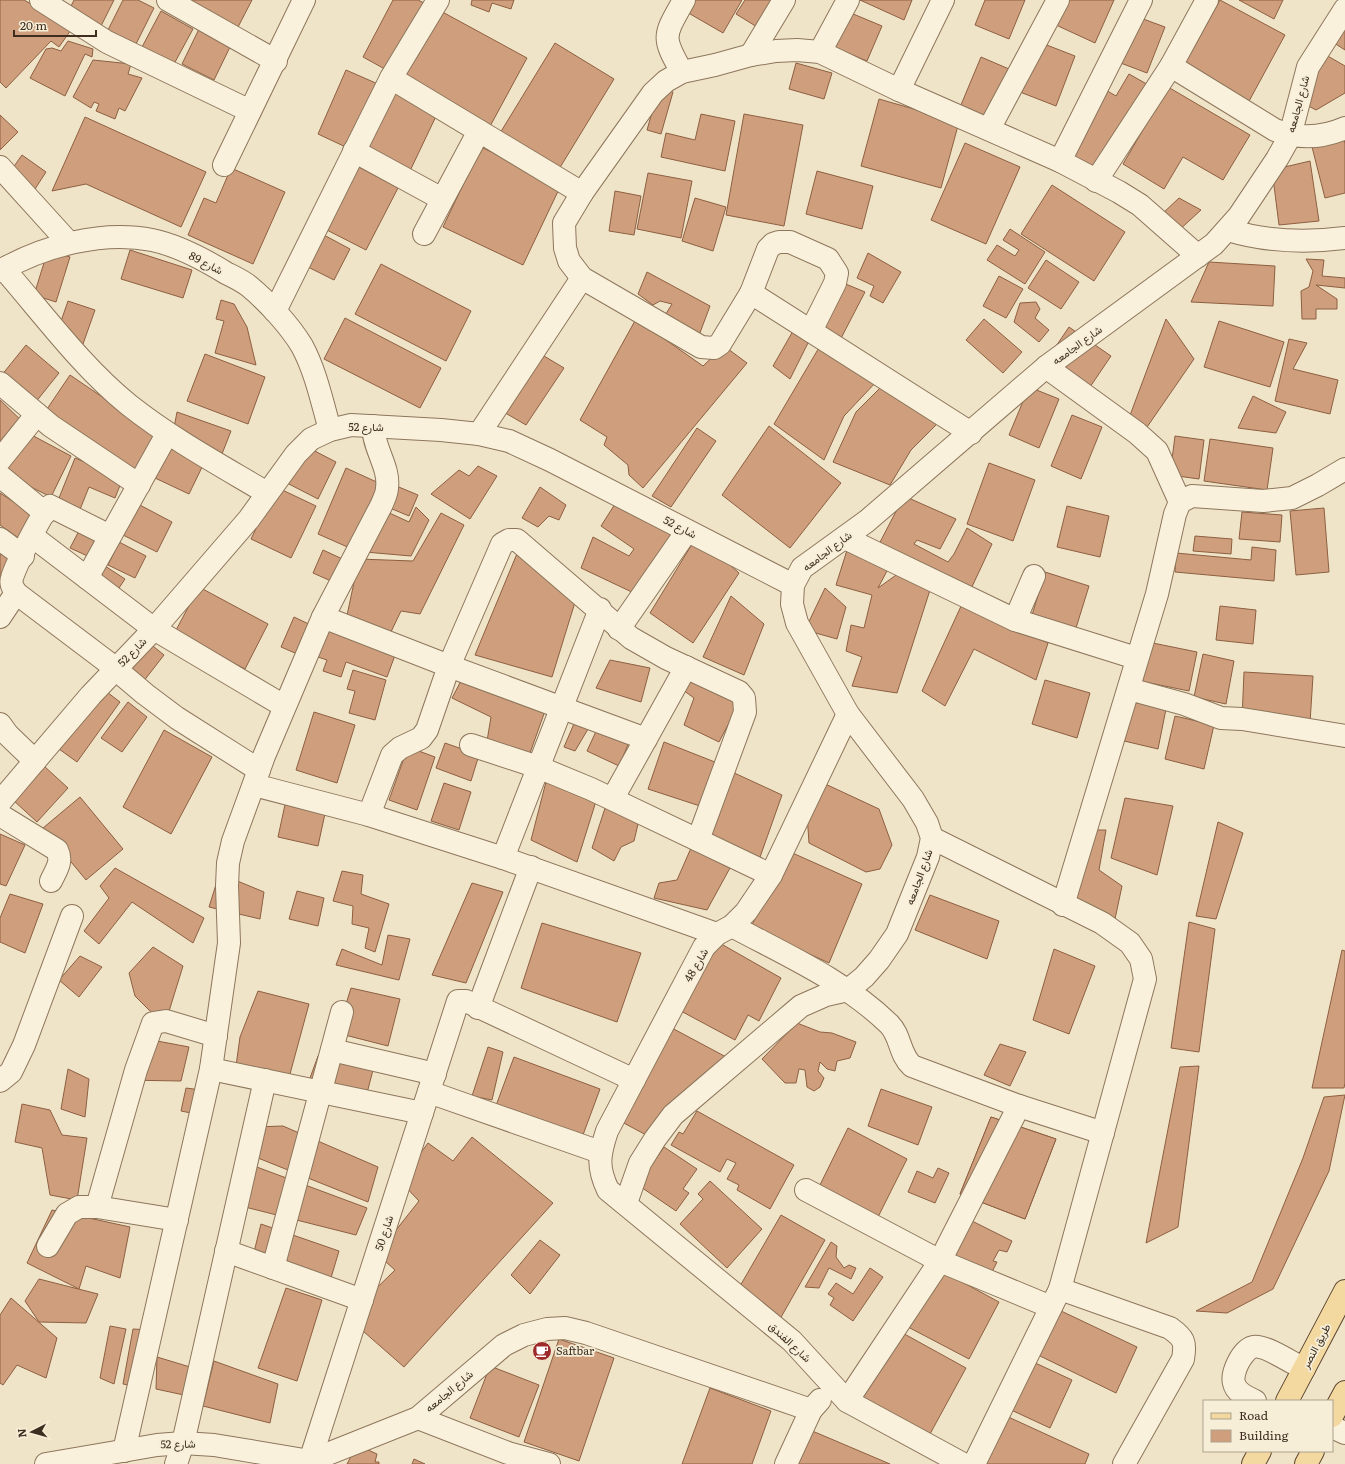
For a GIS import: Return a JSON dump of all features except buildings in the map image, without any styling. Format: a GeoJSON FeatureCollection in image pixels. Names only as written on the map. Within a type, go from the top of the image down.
{"type":"FeatureCollection","features":[{"type":"Feature","properties":{"kind":"main road","name":"طريق النصر"},"geometry":{"type":"LineString","coordinates":[[1288,1400],[1345,1291]]}},
{"type":"Feature","properties":{"kind":"main road"},"geometry":{"type":"LineString","coordinates":[[1333,1414],[1345,1392]]}},
{"type":"Feature","properties":{"kind":"main road"},"geometry":{"type":"LineString","coordinates":[[1253,1464],[1259,1452]]}},
{"type":"Feature","properties":{"kind":"main road"},"geometry":{"type":"LineString","coordinates":[[1306,1464],[1312,1452]]}},
{"type":"Feature","properties":{"kind":"street"},"geometry":{"type":"LineString","coordinates":[[42,0],[107,42],[250,111]]}},
{"type":"Feature","properties":{"kind":"street"},"geometry":{"type":"LineString","coordinates":[[168,0],[276,61]]}},
{"type":"Feature","properties":{"kind":"street"},"geometry":{"type":"LineString","coordinates":[[224,165],[276,61],[304,0]]}},
{"type":"Feature","properties":{"kind":"street"},"geometry":{"type":"LineString","coordinates":[[275,311],[391,78],[438,0]]}},
{"type":"Feature","properties":{"kind":"street"},"geometry":{"type":"LineString","coordinates":[[682,72],[668,48],[667,41],[672,22],[684,0]]}},
{"type":"Feature","properties":{"kind":"street"},"geometry":{"type":"LineString","coordinates":[[751,55],[784,0]]}},
{"type":"Feature","properties":{"kind":"street"},"geometry":{"type":"LineString","coordinates":[[820,52],[848,0]]}},
{"type":"Feature","properties":{"kind":"street"},"geometry":{"type":"LineString","coordinates":[[899,90],[943,0]]}},
{"type":"Feature","properties":{"kind":"street"},"geometry":{"type":"LineString","coordinates":[[988,129],[1058,0]]}},
{"type":"Feature","properties":{"kind":"street"},"geometry":{"type":"LineString","coordinates":[[1060,160],[1141,0]]}},
{"type":"Feature","properties":{"kind":"street"},"geometry":{"type":"LineString","coordinates":[[1096,181],[1171,66],[1207,0]]}},
{"type":"Feature","properties":{"kind":"street","name":"شارع الجامعه"},"geometry":{"type":"LineString","coordinates":[[626,1203],[640,1163],[655,1139],[673,1115],[801,1006],[826,995],[848,990],[864,977],[879,960],[897,934],[928,857],[932,838],[927,822],[913,799],[848,714],[797,623],[792,604],[794,585],[802,568],[867,522],[1046,367],[1214,244],[1228,230],[1277,159],[1290,136],[1308,67],[1345,9]]}},
{"type":"Feature","properties":{"kind":"street"},"geometry":{"type":"LineString","coordinates":[[810,332],[836,280],[837,273],[834,265],[828,259],[790,242],[779,242],[773,244],[768,249],[751,293],[720,344],[707,349],[701,348],[582,278],[569,261],[563,238],[564,223],[582,193],[653,93],[666,81],[682,72],[715,66],[751,55],[776,51],[797,50],[820,52],[899,90],[1060,160],[1140,205],[1198,256]]}},
{"type":"Feature","properties":{"kind":"street"},"geometry":{"type":"LineString","coordinates":[[1171,66],[1275,130],[1290,136],[1310,137],[1334,133],[1345,128]]}},
{"type":"Feature","properties":{"kind":"street"},"geometry":{"type":"LineString","coordinates":[[391,78],[582,193]]}},
{"type":"Feature","properties":{"kind":"street"},"geometry":{"type":"LineString","coordinates":[[424,234],[479,131]]}},
{"type":"Feature","properties":{"kind":"street"},"geometry":{"type":"LineString","coordinates":[[354,152],[442,199]]}},
{"type":"Feature","properties":{"kind":"street"},"geometry":{"type":"LineString","coordinates":[[0,167],[69,243]]}},
{"type":"Feature","properties":{"kind":"street"},"geometry":{"type":"LineString","coordinates":[[1228,230],[1264,240],[1286,241],[1345,238]]}},
{"type":"Feature","properties":{"kind":"street","name":"شارع 89"},"geometry":{"type":"LineString","coordinates":[[2,270],[35,253],[69,243],[110,237],[152,240],[202,258],[249,286],[275,311],[302,346],[317,382],[330,430]]}},
{"type":"Feature","properties":{"kind":"street"},"geometry":{"type":"LineString","coordinates":[[2,270],[97,376],[128,404],[167,434],[267,493]]}},
{"type":"Feature","properties":{"kind":"street"},"geometry":{"type":"LineString","coordinates":[[479,434],[582,278]]}},
{"type":"Feature","properties":{"kind":"street"},"geometry":{"type":"LineString","coordinates":[[751,293],[810,332],[971,432]]}},
{"type":"Feature","properties":{"kind":"street"},"geometry":{"type":"LineString","coordinates":[[1046,367],[1137,432],[1156,451],[1180,502]]}},
{"type":"Feature","properties":{"kind":"street"},"geometry":{"type":"LineString","coordinates":[[0,383],[37,414],[139,485]]}},
{"type":"Feature","properties":{"kind":"street"},"geometry":{"type":"LineString","coordinates":[[0,460],[37,414]]}},
{"type":"Feature","properties":{"kind":"street","name":"شارع 52"},"geometry":{"type":"LineString","coordinates":[[0,802],[154,629],[249,519],[296,454],[312,439],[330,430],[351,425],[373,426],[479,434],[509,441],[550,460],[794,585]]}},
{"type":"Feature","properties":{"kind":"street"},"geometry":{"type":"LineString","coordinates":[[124,1451],[211,1069],[229,944],[227,886],[228,864],[233,841],[284,706],[323,617],[381,506],[388,488],[386,470],[373,438],[373,426]]}},
{"type":"Feature","properties":{"kind":"street"},"geometry":{"type":"LineString","coordinates":[[87,578],[167,434]]}},
{"type":"Feature","properties":{"kind":"street"},"geometry":{"type":"LineString","coordinates":[[1063,905],[1129,689],[1136,658],[1157,594],[1174,514],[1180,502],[1192,496],[1263,501],[1292,498],[1345,469]]}},
{"type":"Feature","properties":{"kind":"street"},"geometry":{"type":"LineString","coordinates":[[0,476],[45,513]]}},
{"type":"Feature","properties":{"kind":"street"},"geometry":{"type":"LineString","coordinates":[[110,536],[53,507],[48,508],[32,536],[11,579],[12,587],[16,593],[116,670],[131,684],[257,777],[369,815],[724,930],[848,990],[896,1032],[904,1058],[912,1066],[1019,1106],[1103,1133]]}},
{"type":"Feature","properties":{"kind":"street"},"geometry":{"type":"LineString","coordinates":[[619,629],[687,531]]}},
{"type":"Feature","properties":{"kind":"street"},"geometry":{"type":"LineString","coordinates":[[32,536],[154,629],[284,706]]}},
{"type":"Feature","properties":{"kind":"street"},"geometry":{"type":"LineString","coordinates":[[844,538],[1015,620],[1136,658]]}},
{"type":"Feature","properties":{"kind":"street"},"geometry":{"type":"LineString","coordinates":[[0,539],[23,556]]}},
{"type":"Feature","properties":{"kind":"street"},"geometry":{"type":"LineString","coordinates":[[369,815],[392,755],[400,748],[421,738],[427,730],[449,666],[502,544],[508,540],[517,540],[600,609],[619,629],[631,638],[686,667],[739,692],[744,698],[746,704],[744,712],[698,840]]}},
{"type":"Feature","properties":{"kind":"street"},"geometry":{"type":"LineString","coordinates":[[1015,620],[1034,576]]}},
{"type":"Feature","properties":{"kind":"street"},"geometry":{"type":"LineString","coordinates":[[0,617],[16,593]]}},
{"type":"Feature","properties":{"kind":"street"},"geometry":{"type":"LineString","coordinates":[[503,858],[600,609]]}},
{"type":"Feature","properties":{"kind":"street"},"geometry":{"type":"LineString","coordinates":[[323,617],[449,666],[562,706],[646,739]]}},
{"type":"Feature","properties":{"kind":"street"},"geometry":{"type":"LineString","coordinates":[[613,798],[686,667]]}},
{"type":"Feature","properties":{"kind":"street"},"geometry":{"type":"LineString","coordinates":[[1129,689],[1184,704],[1221,718],[1242,719],[1345,736]]}},
{"type":"Feature","properties":{"kind":"street","name":"شارع 48"},"geometry":{"type":"LineString","coordinates":[[626,1203],[608,1190],[600,1174],[600,1152],[607,1131],[704,947],[746,912],[771,875],[848,714]]}},
{"type":"Feature","properties":{"kind":"street"},"geometry":{"type":"LineString","coordinates":[[0,726],[36,760]]}},
{"type":"Feature","properties":{"kind":"street"},"geometry":{"type":"LineString","coordinates":[[472,745],[538,767],[613,798],[771,875]]}},
{"type":"Feature","properties":{"kind":"street"},"geometry":{"type":"LineString","coordinates":[[0,815],[52,845],[57,850],[60,857],[59,864],[51,881]]}},
{"type":"Feature","properties":{"kind":"street"},"geometry":{"type":"LineString","coordinates":[[932,838],[1063,905],[1102,923],[1130,943],[1141,959],[1145,979],[1103,1133],[1055,1298],[974,1464]]}},
{"type":"Feature","properties":{"kind":"street","name":"شارع 50"},"geometry":{"type":"LineString","coordinates":[[310,1463],[432,1083],[531,867]]}},
{"type":"Feature","properties":{"kind":"street"},"geometry":{"type":"LineString","coordinates":[[0,1081],[11,1072],[24,1045],[72,916]]}},
{"type":"Feature","properties":{"kind":"street"},"geometry":{"type":"LineString","coordinates":[[468,1004],[634,1080]]}},
{"type":"Feature","properties":{"kind":"street"},"geometry":{"type":"LineString","coordinates":[[273,1268],[342,1012]]}},
{"type":"Feature","properties":{"kind":"street"},"geometry":{"type":"LineString","coordinates":[[98,1207],[136,1070],[153,1023],[166,1021],[216,1036]]}},
{"type":"Feature","properties":{"kind":"street"},"geometry":{"type":"LineString","coordinates":[[332,1050],[432,1083],[600,1152]]}},
{"type":"Feature","properties":{"kind":"street"},"geometry":{"type":"LineString","coordinates":[[211,1069],[422,1113]]}},
{"type":"Feature","properties":{"kind":"street"},"geometry":{"type":"LineString","coordinates":[[176,1464],[183,1443],[265,1080]]}},
{"type":"Feature","properties":{"kind":"street"},"geometry":{"type":"LineString","coordinates":[[848,1401],[940,1261],[1019,1106]]}},
{"type":"Feature","properties":{"kind":"street"},"geometry":{"type":"LineString","coordinates":[[806,1190],[940,1261],[1055,1298],[1170,1328],[1180,1335],[1186,1345],[1183,1359],[1124,1464]]}},
{"type":"Feature","properties":{"kind":"street","name":"شارع الفندق"},"geometry":{"type":"LineString","coordinates":[[626,1203],[792,1341],[820,1370],[832,1386],[848,1401],[963,1464]]}},
{"type":"Feature","properties":{"kind":"street"},"geometry":{"type":"LineString","coordinates":[[48,1246],[67,1214],[79,1207],[98,1207],[177,1220]]}},
{"type":"Feature","properties":{"kind":"street"},"geometry":{"type":"LineString","coordinates":[[226,1251],[362,1300]]}},
{"type":"Feature","properties":{"kind":"street","name":"شارع الجامعه"},"geometry":{"type":"LineString","coordinates":[[310,1463],[418,1418],[504,1346],[518,1339],[547,1329],[565,1328],[586,1333],[811,1410]]}},
{"type":"Feature","properties":{"kind":"street"},"geometry":{"type":"LineString","coordinates":[[1253,1400],[1239,1392],[1234,1384],[1234,1374],[1245,1352],[1253,1347],[1262,1348],[1304,1369]]}},
{"type":"Feature","properties":{"kind":"street"},"geometry":{"type":"LineString","coordinates":[[786,1464],[811,1410],[832,1386]]}},
{"type":"Feature","properties":{"kind":"street"},"geometry":{"type":"LineString","coordinates":[[418,1418],[508,1453],[548,1464]]}},
{"type":"Feature","properties":{"kind":"street"},"geometry":{"type":"LineString","coordinates":[[1333,1427],[1345,1433]]}},
{"type":"Feature","properties":{"kind":"street","name":"شارع 52"},"geometry":{"type":"LineString","coordinates":[[46,1464],[157,1444],[183,1443],[214,1445],[310,1463]]}},
{"type":"Feature","properties":{"kind":"place","name":"Saftbar"},"geometry":{"type":"Point","coordinates":[542,1351]}}]}
